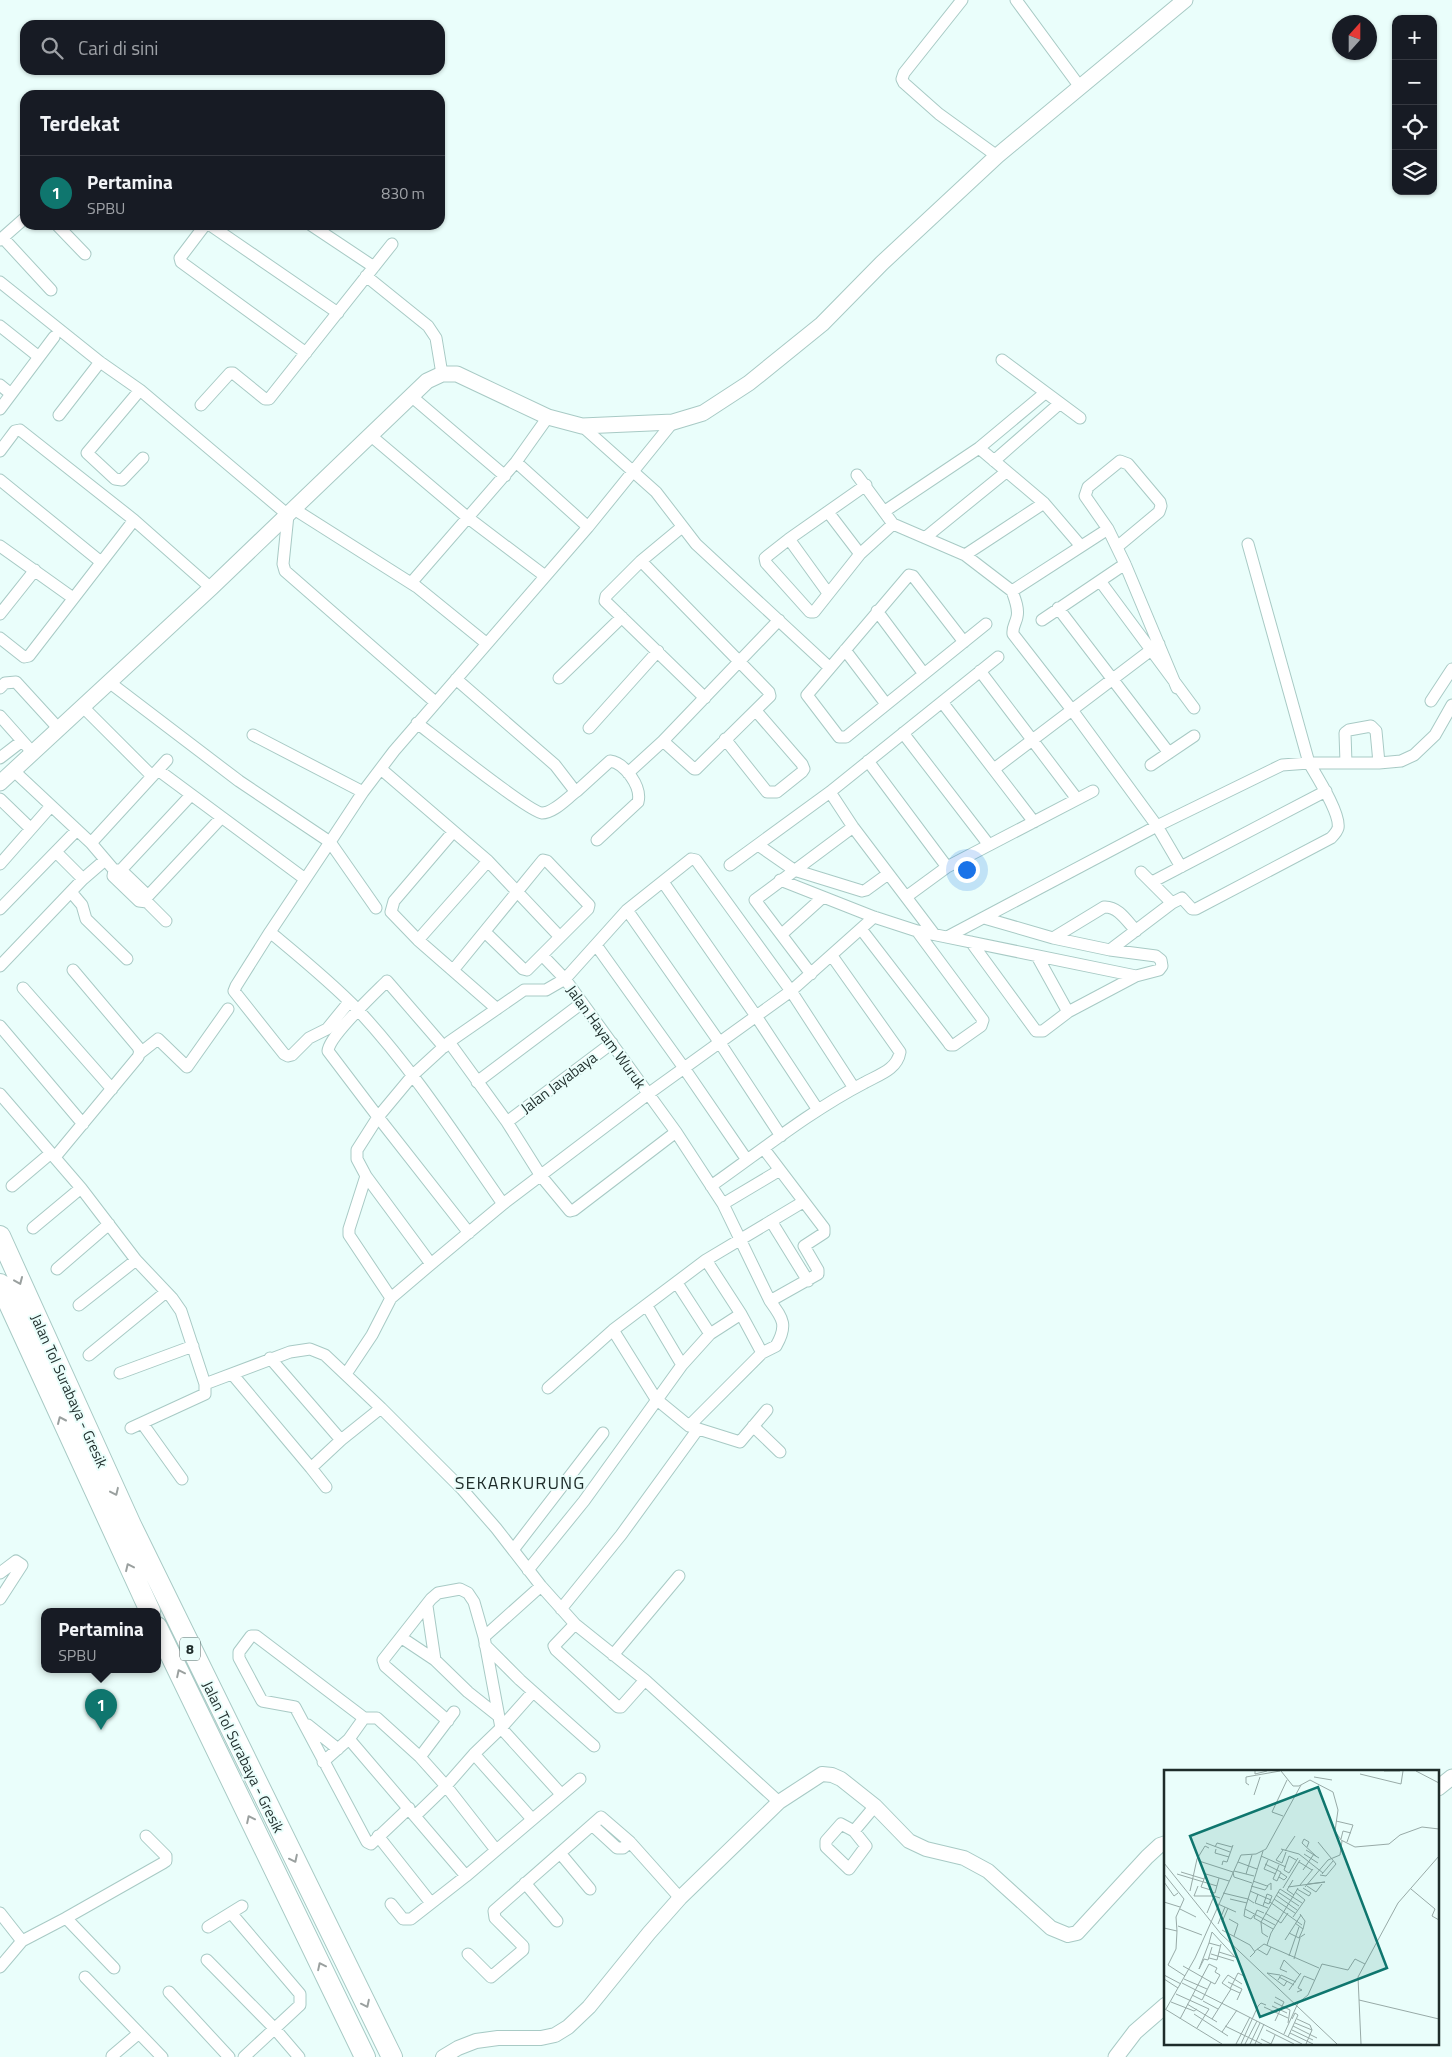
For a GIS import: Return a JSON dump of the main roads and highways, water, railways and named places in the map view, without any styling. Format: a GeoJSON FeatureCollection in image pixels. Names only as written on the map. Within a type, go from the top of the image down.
{"type":"FeatureCollection","features":[{"type":"Feature","properties":{"kind":"highway","name":"Jalan Tol Surabaya - Gresik"},"geometry":{"type":"LineString","coordinates":[[0,1236],[138,1542],[392,2057]]}},
{"type":"Feature","properties":{"kind":"highway","name":"Jalan Tol Surabaya - Gresik"},"geometry":{"type":"LineString","coordinates":[[0,1284],[149,1608]]}},
{"type":"Feature","properties":{"kind":"highway","name":"Jalan Tol Surabaya - Gresik"},"geometry":{"type":"LineString","coordinates":[[161,1635],[365,2057]]}},
{"type":"Feature","properties":{"kind":"main road"},"geometry":{"type":"LineString","coordinates":[[0,783],[212,588],[427,381],[442,374],[457,374],[548,417],[582,426],[673,422],[703,414],[728,399],[822,324],[882,263],[997,156],[1185,0]]}},
{"type":"Feature","properties":{"kind":"main road"},"geometry":{"type":"LineString","coordinates":[[1440,1786],[1452,1777]]}},
{"type":"Feature","properties":{"kind":"main road"},"geometry":{"type":"LineString","coordinates":[[1116,2057],[1135,2032],[1164,2007]]}},
{"type":"Feature","properties":{"kind":"place","name":"Pertamina"},"geometry":{"type":"Point","coordinates":[101,1730]}},
{"type":"Feature","properties":{"kind":"district","name":"SEKARKURUNG"},"geometry":{"type":"Point","coordinates":[520,1483]}}]}
